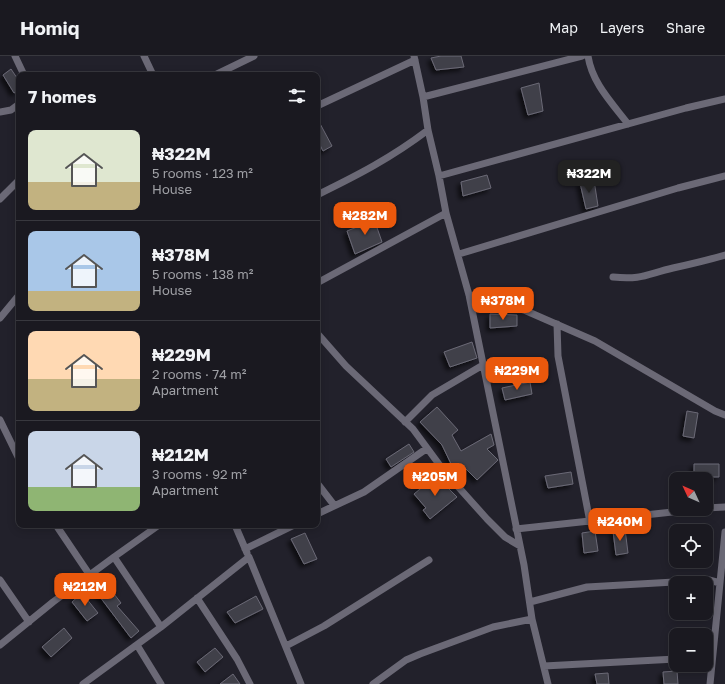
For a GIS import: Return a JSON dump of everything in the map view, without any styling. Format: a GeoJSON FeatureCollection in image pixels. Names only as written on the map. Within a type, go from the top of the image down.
{"type":"FeatureCollection","features":[{"type":"Feature","properties":{"kind":"street"},"geometry":{"type":"LineString","coordinates":[[15,56],[23,72]]}},
{"type":"Feature","properties":{"kind":"street"},"geometry":{"type":"LineString","coordinates":[[144,56],[152,72]]}},
{"type":"Feature","properties":{"kind":"street"},"geometry":{"type":"LineString","coordinates":[[221,72],[254,56]]}},
{"type":"Feature","properties":{"kind":"street"},"geometry":{"type":"LineString","coordinates":[[423,97],[582,56]]}},
{"type":"Feature","properties":{"kind":"street"},"geometry":{"type":"LineString","coordinates":[[588,56],[590,69],[598,83],[628,124]]}},
{"type":"Feature","properties":{"kind":"street"},"geometry":{"type":"LineString","coordinates":[[320,105],[414,58],[446,213],[459,254],[469,295],[520,546],[532,619],[548,684]]}},
{"type":"Feature","properties":{"kind":"street"},"geometry":{"type":"LineString","coordinates":[[439,176],[725,99]]}},
{"type":"Feature","properties":{"kind":"street"},"geometry":{"type":"LineString","coordinates":[[0,112],[11,110],[16,106]]}},
{"type":"Feature","properties":{"kind":"street"},"geometry":{"type":"LineString","coordinates":[[320,194],[370,170],[428,130]]}},
{"type":"Feature","properties":{"kind":"street"},"geometry":{"type":"LineString","coordinates":[[459,254],[678,188],[725,176]]}},
{"type":"Feature","properties":{"kind":"street"},"geometry":{"type":"LineString","coordinates":[[1,196],[16,183]]}},
{"type":"Feature","properties":{"kind":"street"},"geometry":{"type":"LineString","coordinates":[[320,281],[446,213]]}},
{"type":"Feature","properties":{"kind":"street"},"geometry":{"type":"LineString","coordinates":[[612,277],[632,279],[646,277],[671,268],[725,255]]}},
{"type":"Feature","properties":{"kind":"street"},"geometry":{"type":"LineString","coordinates":[[469,295],[524,310],[594,341],[715,412],[725,415]]}},
{"type":"Feature","properties":{"kind":"street"},"geometry":{"type":"LineString","coordinates":[[0,318],[16,301]]}},
{"type":"Feature","properties":{"kind":"street"},"geometry":{"type":"LineString","coordinates":[[557,324],[558,356],[590,522]]}},
{"type":"Feature","properties":{"kind":"street"},"geometry":{"type":"LineString","coordinates":[[320,336],[346,366],[413,429],[426,449],[487,519],[505,537],[520,546]]}},
{"type":"Feature","properties":{"kind":"street"},"geometry":{"type":"LineString","coordinates":[[405,422],[432,396],[483,366]]}},
{"type":"Feature","properties":{"kind":"street"},"geometry":{"type":"LineString","coordinates":[[0,420],[16,453]]}},
{"type":"Feature","properties":{"kind":"street"},"geometry":{"type":"LineString","coordinates":[[320,512],[364,492],[426,449]]}},
{"type":"Feature","properties":{"kind":"street"},"geometry":{"type":"LineString","coordinates":[[320,486],[334,505]]}},
{"type":"Feature","properties":{"kind":"street"},"geometry":{"type":"LineString","coordinates":[[713,508],[725,507]]}},
{"type":"Feature","properties":{"kind":"street"},"geometry":{"type":"LineString","coordinates":[[516,529],[590,522],[669,512]]}},
{"type":"Feature","properties":{"kind":"street"},"geometry":{"type":"LineString","coordinates":[[58,528],[90,574]]}},
{"type":"Feature","properties":{"kind":"street"},"geometry":{"type":"LineString","coordinates":[[0,645],[90,574],[155,528]]}},
{"type":"Feature","properties":{"kind":"street"},"geometry":{"type":"LineString","coordinates":[[236,528],[301,684]]}},
{"type":"Feature","properties":{"kind":"street"},"geometry":{"type":"LineString","coordinates":[[245,549],[288,528]]}},
{"type":"Feature","properties":{"kind":"street"},"geometry":{"type":"LineString","coordinates":[[713,631],[725,532]]}},
{"type":"Feature","properties":{"kind":"street"},"geometry":{"type":"LineString","coordinates":[[114,557],[161,627]]}},
{"type":"Feature","properties":{"kind":"street"},"geometry":{"type":"LineString","coordinates":[[83,684],[161,627],[249,557]]}},
{"type":"Feature","properties":{"kind":"street"},"geometry":{"type":"LineString","coordinates":[[286,646],[324,626],[429,560]]}},
{"type":"Feature","properties":{"kind":"street"},"geometry":{"type":"LineString","coordinates":[[0,580],[29,622]]}},
{"type":"Feature","properties":{"kind":"street"},"geometry":{"type":"LineString","coordinates":[[530,602],[587,587],[709,580],[720,583]]}},
{"type":"Feature","properties":{"kind":"street"},"geometry":{"type":"LineString","coordinates":[[197,598],[237,659],[250,684]]}},
{"type":"Feature","properties":{"kind":"street"},"geometry":{"type":"LineString","coordinates":[[373,684],[406,660],[420,654],[493,628],[532,619]]}},
{"type":"Feature","properties":{"kind":"street"},"geometry":{"type":"LineString","coordinates":[[137,645],[160,684]]}},
{"type":"Feature","properties":{"kind":"street"},"geometry":{"type":"LineString","coordinates":[[544,666],[669,659]]}},
{"type":"Feature","properties":{"kind":"street"},"geometry":{"type":"LineString","coordinates":[[710,672],[710,684]]}},
{"type":"Feature","properties":{"kind":"building"},"geometry":{"type":"Polygon","coordinates":[[[441,56],[461,56],[464,67],[436,70],[431,58],[441,56]]]}},
{"type":"Feature","properties":{"kind":"building"},"geometry":{"type":"Polygon","coordinates":[[[11,69],[16,76],[16,92],[14,93],[3,75],[11,69]]]}},
{"type":"Feature","properties":{"kind":"building"},"geometry":{"type":"Polygon","coordinates":[[[539,83],[543,111],[528,115],[521,88],[539,83]]]}},
{"type":"Feature","properties":{"kind":"building"},"geometry":{"type":"Polygon","coordinates":[[[320,124],[332,146],[323,151],[320,145],[320,124]]]}},
{"type":"Feature","properties":{"kind":"building"},"geometry":{"type":"Polygon","coordinates":[[[487,175],[491,188],[463,196],[461,182],[487,175]]]}},
{"type":"Feature","properties":{"kind":"building"},"geometry":{"type":"Polygon","coordinates":[[[594,180],[598,206],[586,209],[580,183],[594,180]]]}},
{"type":"Feature","properties":{"kind":"building"},"geometry":{"type":"Polygon","coordinates":[[[374,219],[382,242],[355,254],[347,231],[362,225],[361,222],[374,219]]]}},
{"type":"Feature","properties":{"kind":"building"},"geometry":{"type":"Polygon","coordinates":[[[490,314],[517,315],[517,326],[490,328],[490,314]]]}},
{"type":"Feature","properties":{"kind":"building"},"geometry":{"type":"Polygon","coordinates":[[[472,342],[477,358],[450,367],[444,352],[472,342]]]}},
{"type":"Feature","properties":{"kind":"building"},"geometry":{"type":"Polygon","coordinates":[[[530,382],[532,394],[505,400],[502,388],[530,382]]]}},
{"type":"Feature","properties":{"kind":"building"},"geometry":{"type":"Polygon","coordinates":[[[437,407],[458,430],[452,435],[461,451],[491,434],[494,445],[487,449],[498,460],[477,480],[461,464],[453,468],[442,445],[420,422],[437,407]]]}},
{"type":"Feature","properties":{"kind":"building"},"geometry":{"type":"Polygon","coordinates":[[[687,411],[698,413],[694,438],[683,436],[687,411]]]}},
{"type":"Feature","properties":{"kind":"building"},"geometry":{"type":"Polygon","coordinates":[[[409,444],[414,452],[391,467],[386,459],[409,444]]]}},
{"type":"Feature","properties":{"kind":"building"},"geometry":{"type":"Polygon","coordinates":[[[694,464],[719,464],[719,477],[713,477],[713,472],[694,472],[694,464]]]}},
{"type":"Feature","properties":{"kind":"building"},"geometry":{"type":"Polygon","coordinates":[[[571,472],[573,484],[548,488],[545,476],[571,472]]]}},
{"type":"Feature","properties":{"kind":"building"},"geometry":{"type":"Polygon","coordinates":[[[436,476],[457,497],[430,519],[423,510],[426,508],[414,494],[436,476]]]}},
{"type":"Feature","properties":{"kind":"building"},"geometry":{"type":"Polygon","coordinates":[[[625,529],[628,553],[616,555],[613,531],[625,529]]]}},
{"type":"Feature","properties":{"kind":"building"},"geometry":{"type":"Polygon","coordinates":[[[595,531],[598,551],[584,553],[582,533],[595,531]]]}},
{"type":"Feature","properties":{"kind":"building"},"geometry":{"type":"Polygon","coordinates":[[[305,533],[317,559],[304,564],[291,539],[305,533]]]}},
{"type":"Feature","properties":{"kind":"building"},"geometry":{"type":"Polygon","coordinates":[[[104,581],[121,603],[117,606],[139,631],[131,638],[94,589],[104,581]]]}},
{"type":"Feature","properties":{"kind":"building"},"geometry":{"type":"Polygon","coordinates":[[[82,593],[98,613],[87,621],[72,602],[82,593]]]}},
{"type":"Feature","properties":{"kind":"building"},"geometry":{"type":"Polygon","coordinates":[[[256,596],[263,609],[235,623],[227,612],[256,596]]]}},
{"type":"Feature","properties":{"kind":"building"},"geometry":{"type":"Polygon","coordinates":[[[64,628],[72,638],[51,657],[42,647],[64,628]]]}},
{"type":"Feature","properties":{"kind":"building"},"geometry":{"type":"Polygon","coordinates":[[[215,648],[223,657],[205,672],[197,662],[215,648]]]}},
{"type":"Feature","properties":{"kind":"building"},"geometry":{"type":"Polygon","coordinates":[[[663,672],[677,672],[678,684],[664,684],[663,672]]]}},
{"type":"Feature","properties":{"kind":"building"},"geometry":{"type":"Polygon","coordinates":[[[608,673],[609,684],[597,684],[595,674],[608,673]]]}},
{"type":"Feature","properties":{"kind":"building"},"geometry":{"type":"Polygon","coordinates":[[[233,674],[240,684],[220,684],[233,674]]]}}]}
